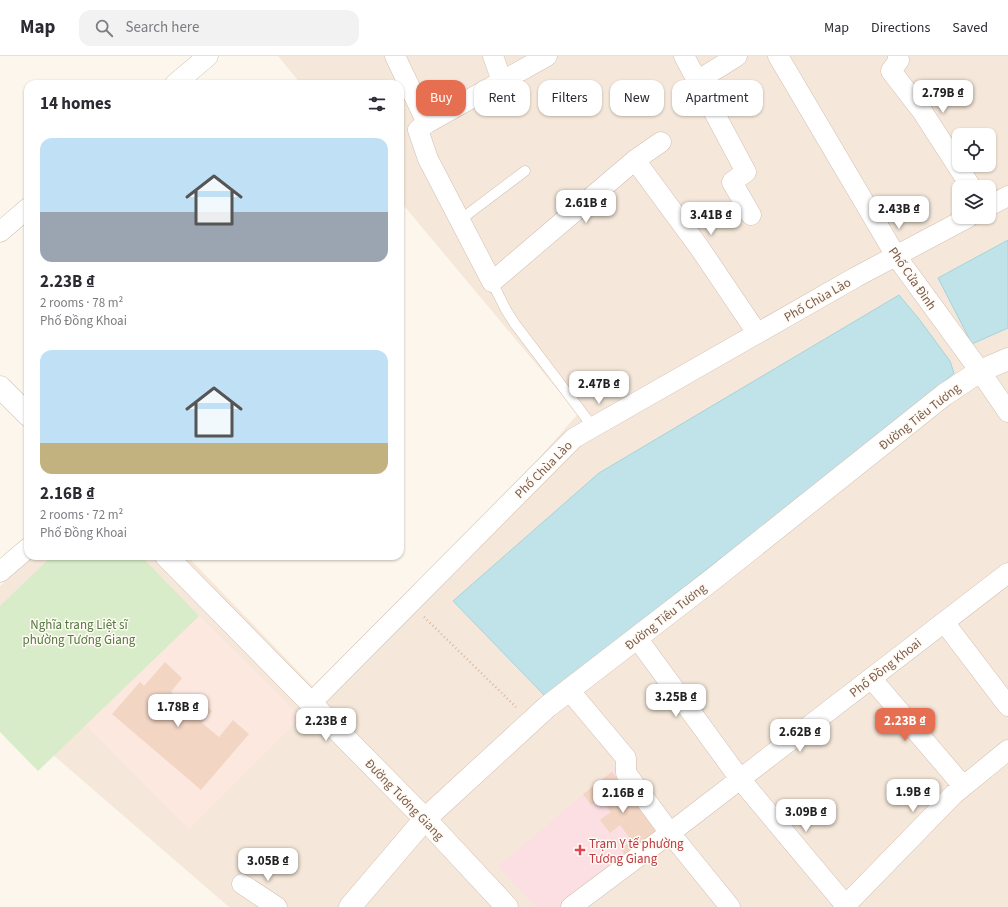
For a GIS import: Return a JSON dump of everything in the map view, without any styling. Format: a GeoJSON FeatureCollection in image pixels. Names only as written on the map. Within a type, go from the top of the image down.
{"type":"FeatureCollection","features":[{"type":"Feature","properties":{"kind":"street"},"geometry":{"type":"LineString","coordinates":[[179,80],[208,56]]}},
{"type":"Feature","properties":{"kind":"street"},"geometry":{"type":"LineString","coordinates":[[394,56],[427,124]]}},
{"type":"Feature","properties":{"kind":"street"},"geometry":{"type":"LineString","coordinates":[[493,56],[502,80]]}},
{"type":"Feature","properties":{"kind":"street"},"geometry":{"type":"LineString","coordinates":[[504,80],[547,56]]}},
{"type":"Feature","properties":{"kind":"street"},"geometry":{"type":"LineString","coordinates":[[684,56],[696,80]]}},
{"type":"Feature","properties":{"kind":"street"},"geometry":{"type":"LineString","coordinates":[[699,80],[737,56]]}},
{"type":"Feature","properties":{"kind":"street","name":"Phố Cửa Đình"},"geometry":{"type":"LineString","coordinates":[[778,56],[896,256],[1008,412]]}},
{"type":"Feature","properties":{"kind":"street"},"geometry":{"type":"LineString","coordinates":[[898,56],[899,60],[891,71],[922,111],[966,180]]}},
{"type":"Feature","properties":{"kind":"street"},"geometry":{"type":"LineString","coordinates":[[474,97],[418,130],[428,159],[492,282],[636,160],[661,142]]}},
{"type":"Feature","properties":{"kind":"street"},"geometry":{"type":"LineString","coordinates":[[716,116],[746,172],[732,182],[750,216]]}},
{"type":"Feature","properties":{"kind":"street"},"geometry":{"type":"LineString","coordinates":[[636,160],[699,247],[757,333]]}},
{"type":"Feature","properties":{"kind":"street"},"geometry":{"type":"LineString","coordinates":[[996,202],[1008,196]]}},
{"type":"Feature","properties":{"kind":"street"},"geometry":{"type":"LineString","coordinates":[[0,232],[24,211]]}},
{"type":"Feature","properties":{"kind":"street","name":"Phố Chùa Lào"},"geometry":{"type":"LineString","coordinates":[[311,703],[574,438],[757,333],[956,224]]}},
{"type":"Feature","properties":{"kind":"street","name":"Đường Tiêu Tương"},"geometry":{"type":"LineString","coordinates":[[350,907],[425,819],[531,722],[569,690],[944,395],[980,371],[1008,359]]}},
{"type":"Feature","properties":{"kind":"street"},"geometry":{"type":"LineString","coordinates":[[0,386],[24,411]]}},
{"type":"Feature","properties":{"kind":"street"},"geometry":{"type":"LineString","coordinates":[[0,572],[24,551]]}},
{"type":"Feature","properties":{"kind":"street","name":"Đường Tương Giang"},"geometry":{"type":"LineString","coordinates":[[170,560],[425,819],[507,907]]}},
{"type":"Feature","properties":{"kind":"street","name":"Phố Đồng Khoai"},"geometry":{"type":"LineString","coordinates":[[571,907],[670,833],[1008,573]]}},
{"type":"Feature","properties":{"kind":"street"},"geometry":{"type":"LineString","coordinates":[[944,622],[1008,706]]}},
{"type":"Feature","properties":{"kind":"street"},"geometry":{"type":"LineString","coordinates":[[637,638],[740,779],[845,906],[954,794],[1008,750]]}},
{"type":"Feature","properties":{"kind":"street"},"geometry":{"type":"LineString","coordinates":[[871,678],[963,786]]}},
{"type":"Feature","properties":{"kind":"street"},"geometry":{"type":"LineString","coordinates":[[569,690],[626,758],[626,773],[670,833],[730,907]]}},
{"type":"Feature","properties":{"kind":"street"},"geometry":{"type":"LineString","coordinates":[[242,884],[277,907]]}},
{"type":"Feature","properties":{"kind":"lane"},"geometry":{"type":"LineString","coordinates":[[460,220],[525,171]]}},
{"type":"Feature","properties":{"kind":"lane"},"geometry":{"type":"LineString","coordinates":[[492,282],[515,324],[593,427]]}},
{"type":"Feature","properties":{"kind":"path"},"geometry":{"type":"LineString","coordinates":[[410,603],[531,722]]}},
{"type":"Feature","properties":{"kind":"shaded area"},"geometry":{"type":"Polygon","coordinates":[[[278,56],[1008,56],[1008,907],[229,907],[0,709],[0,586],[29,560],[191,560],[325,699],[578,414],[404,206],[404,80],[298,80],[278,56]]]}},
{"type":"Feature","properties":{"kind":"shaded area"},"geometry":{"type":"Polygon","coordinates":[[[199,616],[301,717],[189,829],[86,725],[199,616]]]}},
{"type":"Feature","properties":{"kind":"shaded area","name":"Trạm Y tế phường Tương Giang"},"geometry":{"type":"Polygon","coordinates":[[[615,768],[665,833],[562,907],[536,907],[498,866],[615,768]]]}},
{"type":"Feature","properties":{"kind":"green space","name":"Nghĩa trang Liệt sĩ phường Tương Giang"},"geometry":{"type":"Polygon","coordinates":[[[48,560],[145,560],[199,616],[38,771],[0,732],[0,606],[48,560]]]}},
{"type":"Feature","properties":{"kind":"water"},"geometry":{"type":"Polygon","coordinates":[[[1008,240],[1008,328],[972,344],[938,278],[1008,240]]]}},
{"type":"Feature","properties":{"kind":"water"},"geometry":{"type":"Polygon","coordinates":[[[899,295],[950,361],[954,373],[918,404],[545,696],[453,601],[599,473],[899,295]]]}},
{"type":"Feature","properties":{"kind":"building"},"geometry":{"type":"Polygon","coordinates":[[[165,662],[182,678],[171,692],[186,705],[194,696],[212,711],[202,723],[219,737],[233,720],[249,734],[201,790],[112,714],[140,682],[144,686],[165,662]]]}},
{"type":"Feature","properties":{"kind":"building"},"geometry":{"type":"Polygon","coordinates":[[[612,772],[660,836],[629,860],[621,849],[632,841],[620,825],[610,833],[600,820],[611,812],[600,798],[591,805],[583,794],[612,772]]]}},
{"type":"Feature","properties":{"kind":"place","name":"Trạm Y tế phường Tương Giang"},"geometry":{"type":"Point","coordinates":[580,850]}}]}
